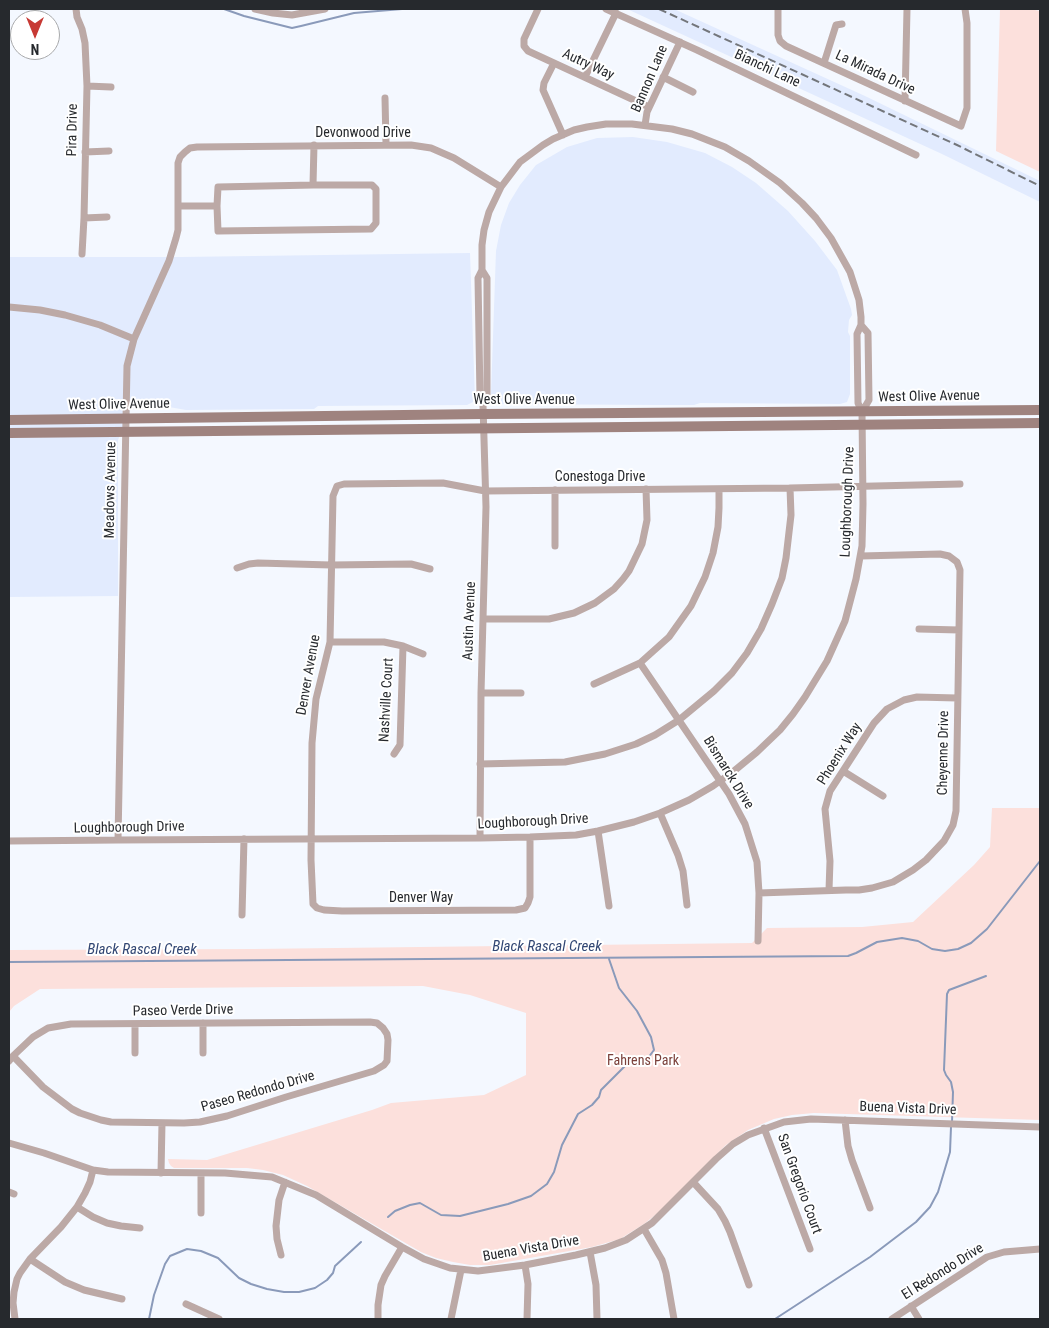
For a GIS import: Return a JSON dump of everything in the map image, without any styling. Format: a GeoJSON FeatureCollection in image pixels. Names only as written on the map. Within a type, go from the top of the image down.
{"type":"FeatureCollection","features":[{"type":"Feature","properties":{"kind":"main road","name":"West Olive Avenue"},"geometry":{"type":"LineString","coordinates":[[9,420],[483,410],[862,412],[1040,410]]}},
{"type":"Feature","properties":{"kind":"main road","name":"West Olive Avenue"},"geometry":{"type":"LineString","coordinates":[[9,433],[1040,423]]}},
{"type":"Feature","properties":{"kind":"street","name":"Pira Drive"},"geometry":{"type":"LineString","coordinates":[[76,9],[85,43],[86,86],[82,254]]}},
{"type":"Feature","properties":{"kind":"street"},"geometry":{"type":"LineString","coordinates":[[256,9],[292,15],[325,9]]}},
{"type":"Feature","properties":{"kind":"street","name":"Autry Way"},"geometry":{"type":"LineString","coordinates":[[538,9],[524,39],[524,46],[528,51],[649,107]]}},
{"type":"Feature","properties":{"kind":"street","name":"Bianchi Lane"},"geometry":{"type":"LineString","coordinates":[[606,9],[680,42],[916,155]]}},
{"type":"Feature","properties":{"kind":"street","name":"La Mirada Drive"},"geometry":{"type":"LineString","coordinates":[[778,9],[778,35],[780,41],[786,46],[961,126],[967,108],[967,23],[965,9]]}},
{"type":"Feature","properties":{"kind":"street"},"geometry":{"type":"LineString","coordinates":[[905,101],[907,9]]}},
{"type":"Feature","properties":{"kind":"street"},"geometry":{"type":"LineString","coordinates":[[585,77],[616,13]]}},
{"type":"Feature","properties":{"kind":"street"},"geometry":{"type":"LineString","coordinates":[[824,62],[836,26],[842,24]]}},
{"type":"Feature","properties":{"kind":"street","name":"Bannon Lane"},"geometry":{"type":"LineString","coordinates":[[645,125],[649,107],[680,42]]}},
{"type":"Feature","properties":{"kind":"street"},"geometry":{"type":"LineString","coordinates":[[554,63],[544,83],[543,90],[562,135]]}},
{"type":"Feature","properties":{"kind":"street"},"geometry":{"type":"LineString","coordinates":[[663,78],[693,92]]}},
{"type":"Feature","properties":{"kind":"street"},"geometry":{"type":"LineString","coordinates":[[86,86],[111,87]]}},
{"type":"Feature","properties":{"kind":"street"},"geometry":{"type":"LineString","coordinates":[[385,98],[386,144]]}},
{"type":"Feature","properties":{"kind":"street"},"geometry":{"type":"LineString","coordinates":[[501,187],[520,162],[543,145],[562,135],[586,127],[606,124],[645,125]]}},
{"type":"Feature","properties":{"kind":"street","name":"Loughborough Drive"},"geometry":{"type":"LineString","coordinates":[[9,842],[480,838],[576,835],[634,822],[689,800],[721,781],[758,752],[780,730],[817,680],[838,640],[851,601],[861,556],[864,486],[862,412],[858,403],[857,334],[861,325],[859,300],[850,272],[831,238],[802,203],[780,183],[749,160],[725,147],[692,134],[645,125]]}},
{"type":"Feature","properties":{"kind":"street"},"geometry":{"type":"LineString","coordinates":[[313,185],[314,145]]}},
{"type":"Feature","properties":{"kind":"street","name":"Devonwood Drive"},"geometry":{"type":"LineString","coordinates":[[185,152],[190,148],[197,147],[411,145],[440,152],[464,164],[501,187]]}},
{"type":"Feature","properties":{"kind":"street"},"geometry":{"type":"LineString","coordinates":[[85,152],[109,151]]}},
{"type":"Feature","properties":{"kind":"street","name":"Meadows Avenue"},"geometry":{"type":"LineString","coordinates":[[118,840],[126,366],[134,339],[173,250],[178,230],[178,163],[180,157],[185,152]]}},
{"type":"Feature","properties":{"kind":"street"},"geometry":{"type":"LineString","coordinates":[[313,185],[372,185],[376,189],[376,223],[371,229],[218,231],[218,187],[313,185]]}},
{"type":"Feature","properties":{"kind":"street","name":"Austin Avenue"},"geometry":{"type":"LineString","coordinates":[[483,410],[487,397],[487,366],[478,278],[482,270],[484,230],[489,212],[501,187]]}},
{"type":"Feature","properties":{"kind":"street"},"geometry":{"type":"LineString","coordinates":[[178,206],[217,206]]}},
{"type":"Feature","properties":{"kind":"street"},"geometry":{"type":"LineString","coordinates":[[84,218],[107,217]]}},
{"type":"Feature","properties":{"kind":"street","name":"Austin Avenue"},"geometry":{"type":"LineString","coordinates":[[480,838],[481,693],[486,507],[484,428],[480,397],[487,278],[482,270]]}},
{"type":"Feature","properties":{"kind":"street"},"geometry":{"type":"LineString","coordinates":[[9,307],[40,310],[72,317],[100,325],[134,339]]}},
{"type":"Feature","properties":{"kind":"street","name":"Loughborough Drive"},"geometry":{"type":"LineString","coordinates":[[861,325],[868,334],[869,400],[862,412]]}},
{"type":"Feature","properties":{"kind":"street","name":"Conestoga Drive"},"geometry":{"type":"LineString","coordinates":[[337,486],[344,484],[443,483],[485,490],[555,490],[960,484]]}},
{"type":"Feature","properties":{"kind":"street","name":"Denver Avenue"},"geometry":{"type":"LineString","coordinates":[[312,839],[313,733],[316,699],[330,642],[333,496],[337,486]]}},
{"type":"Feature","properties":{"kind":"street"},"geometry":{"type":"LineString","coordinates":[[480,764],[565,762],[589,758],[636,744],[679,720],[714,691],[732,673],[747,653],[761,629],[779,587],[786,558],[790,515],[790,488]]}},
{"type":"Feature","properties":{"kind":"street"},"geometry":{"type":"LineString","coordinates":[[483,619],[549,619],[574,613],[595,603],[614,589],[629,571],[642,544],[647,520],[646,489]]}},
{"type":"Feature","properties":{"kind":"street"},"geometry":{"type":"LineString","coordinates":[[594,684],[640,663],[677,627],[691,606],[710,565],[716,540],[719,489]]}},
{"type":"Feature","properties":{"kind":"street"},"geometry":{"type":"LineString","coordinates":[[555,490],[555,546]]}},
{"type":"Feature","properties":{"kind":"street","name":"Cheyenne Drive"},"geometry":{"type":"LineString","coordinates":[[759,893],[866,889],[893,882],[926,860],[944,841],[953,824],[956,811],[960,570],[957,562],[949,556],[940,554],[861,556]]}},
{"type":"Feature","properties":{"kind":"street"},"geometry":{"type":"LineString","coordinates":[[237,568],[258,563],[331,565],[412,564],[430,569]]}},
{"type":"Feature","properties":{"kind":"street"},"geometry":{"type":"LineString","coordinates":[[919,629],[959,630]]}},
{"type":"Feature","properties":{"kind":"street"},"geometry":{"type":"LineString","coordinates":[[330,642],[384,642],[403,646],[423,654]]}},
{"type":"Feature","properties":{"kind":"street","name":"Nashville Court"},"geometry":{"type":"LineString","coordinates":[[394,754],[400,745],[403,646]]}},
{"type":"Feature","properties":{"kind":"street","name":"Bismarck Drive"},"geometry":{"type":"LineString","coordinates":[[640,663],[721,781],[740,814],[757,862],[759,893],[758,941]]}},
{"type":"Feature","properties":{"kind":"street"},"geometry":{"type":"LineString","coordinates":[[481,693],[521,693]]}},
{"type":"Feature","properties":{"kind":"street","name":"Phoenix Way"},"geometry":{"type":"LineString","coordinates":[[829,890],[830,860],[825,809],[830,791],[880,714],[894,704],[904,700],[917,698],[958,698]]}},
{"type":"Feature","properties":{"kind":"street"},"geometry":{"type":"LineString","coordinates":[[842,771],[883,796]]}},
{"type":"Feature","properties":{"kind":"street"},"geometry":{"type":"LineString","coordinates":[[660,813],[683,871],[687,905]]}},
{"type":"Feature","properties":{"kind":"street"},"geometry":{"type":"LineString","coordinates":[[598,831],[609,906]]}},
{"type":"Feature","properties":{"kind":"street","name":"Denver Way"},"geometry":{"type":"LineString","coordinates":[[312,839],[312,894],[313,904],[318,908],[342,911],[516,910],[525,908],[530,897],[530,837]]}},
{"type":"Feature","properties":{"kind":"street"},"geometry":{"type":"LineString","coordinates":[[242,915],[244,839]]}},
{"type":"Feature","properties":{"kind":"street","name":"Paseo Verde Drive"},"geometry":{"type":"LineString","coordinates":[[11,1059],[33,1037],[48,1028],[71,1024],[370,1022]]}},
{"type":"Feature","properties":{"kind":"street","name":"Paseo Redondo Drive"},"geometry":{"type":"LineString","coordinates":[[11,1059],[43,1087],[80,1113],[111,1122],[184,1123],[211,1120],[374,1071],[387,1061],[388,1038],[386,1032],[377,1023],[370,1022]]}},
{"type":"Feature","properties":{"kind":"street"},"geometry":{"type":"LineString","coordinates":[[203,1023],[204,1052]]}},
{"type":"Feature","properties":{"kind":"street"},"geometry":{"type":"LineString","coordinates":[[135,1024],[135,1053]]}},
{"type":"Feature","properties":{"kind":"street","name":"Buena Vista Drive"},"geometry":{"type":"LineString","coordinates":[[9,1143],[93,1170],[108,1172],[238,1174],[272,1178],[316,1196],[402,1247],[434,1263],[461,1270],[483,1271],[590,1252],[617,1244],[644,1229],[662,1214],[733,1144],[748,1135],[777,1124],[797,1120],[845,1120],[1040,1127]]}},
{"type":"Feature","properties":{"kind":"street"},"geometry":{"type":"LineString","coordinates":[[845,1120],[848,1146],[870,1208]]}},
{"type":"Feature","properties":{"kind":"street"},"geometry":{"type":"LineString","coordinates":[[161,1173],[162,1123]]}},
{"type":"Feature","properties":{"kind":"street","name":"San Gregorio Court"},"geometry":{"type":"LineString","coordinates":[[764,1128],[810,1249]]}},
{"type":"Feature","properties":{"kind":"street"},"geometry":{"type":"LineString","coordinates":[[15,1319],[14,1298],[20,1273],[30,1259],[77,1207],[85,1193],[93,1170]]}},
{"type":"Feature","properties":{"kind":"street"},"geometry":{"type":"LineString","coordinates":[[201,1173],[201,1213]]}},
{"type":"Feature","properties":{"kind":"street"},"geometry":{"type":"LineString","coordinates":[[281,1255],[276,1226],[279,1200],[285,1182]]}},
{"type":"Feature","properties":{"kind":"street"},"geometry":{"type":"LineString","coordinates":[[693,1182],[718,1209],[725,1221],[749,1286]]}},
{"type":"Feature","properties":{"kind":"street"},"geometry":{"type":"LineString","coordinates":[[77,1207],[93,1217],[107,1222],[140,1228]]}},
{"type":"Feature","properties":{"kind":"street"},"geometry":{"type":"LineString","coordinates":[[644,1229],[662,1260],[674,1319]]}},
{"type":"Feature","properties":{"kind":"street"},"geometry":{"type":"LineString","coordinates":[[378,1319],[378,1300],[381,1285],[402,1247]]}},
{"type":"Feature","properties":{"kind":"street","name":"El Redondo Drive"},"geometry":{"type":"LineString","coordinates":[[892,1319],[987,1257],[1004,1252],[1040,1249]]}},
{"type":"Feature","properties":{"kind":"street"},"geometry":{"type":"LineString","coordinates":[[590,1252],[596,1285],[597,1319]]}},
{"type":"Feature","properties":{"kind":"street"},"geometry":{"type":"LineString","coordinates":[[30,1259],[65,1282],[84,1290],[122,1299]]}},
{"type":"Feature","properties":{"kind":"street"},"geometry":{"type":"LineString","coordinates":[[525,1264],[528,1284],[527,1319]]}},
{"type":"Feature","properties":{"kind":"street"},"geometry":{"type":"LineString","coordinates":[[451,1319],[461,1270]]}},
{"type":"Feature","properties":{"kind":"street"},"geometry":{"type":"LineString","coordinates":[[186,1304],[216,1319]]}},
{"type":"Feature","properties":{"kind":"street"},"geometry":{"type":"LineString","coordinates":[[911,1306],[920,1319]]}},
{"type":"Feature","properties":{"kind":"shaded area"},"geometry":{"type":"Polygon","coordinates":[[[627,9],[674,9],[865,96],[1040,181],[1040,202],[942,154],[627,9]]]}},
{"type":"Feature","properties":{"kind":"shaded area"},"geometry":{"type":"Polygon","coordinates":[[[633,137],[667,142],[705,153],[732,167],[756,183],[788,211],[815,241],[837,270],[851,309],[852,315],[849,320],[848,332],[850,336],[850,394],[847,402],[840,404],[700,403],[694,405],[658,405],[499,404],[493,401],[491,394],[496,251],[501,225],[509,203],[536,165],[567,147],[597,138],[633,137]]]}},
{"type":"Feature","properties":{"kind":"shaded area"},"geometry":{"type":"Polygon","coordinates":[[[470,253],[475,401],[467,405],[318,406],[314,409],[186,410],[169,407],[142,408],[134,402],[118,440],[118,596],[9,597],[9,257],[470,253]]]}},
{"type":"Feature","properties":{"kind":"green space"},"geometry":{"type":"Polygon","coordinates":[[[1000,9],[1040,11],[1040,172],[996,151],[1000,9]]]}},
{"type":"Feature","properties":{"kind":"green space","name":"Fahrens Park"},"geometry":{"type":"Polygon","coordinates":[[[992,808],[1040,808],[1040,1120],[814,1113],[774,1119],[748,1130],[726,1145],[659,1212],[644,1224],[620,1239],[592,1247],[490,1265],[470,1265],[453,1262],[421,1252],[307,1186],[283,1175],[247,1168],[174,1168],[169,1163],[168,1159],[207,1160],[391,1103],[484,1095],[526,1075],[526,1013],[470,995],[423,986],[40,989],[14,1006],[9,1012],[9,950],[752,943],[767,928],[862,927],[913,922],[974,865],[990,847],[992,808]]]}},
{"type":"Feature","properties":{"kind":"waterway"},"geometry":{"type":"LineString","coordinates":[[224,9],[292,28],[354,13],[402,9]]}},
{"type":"Feature","properties":{"kind":"waterway","name":"Black Rascal Creek"},"geometry":{"type":"LineString","coordinates":[[9,962],[848,956],[877,942],[902,938],[918,941],[932,949],[945,951],[958,949],[971,943],[987,929],[1040,861]]}},
{"type":"Feature","properties":{"kind":"waterway"},"geometry":{"type":"LineString","coordinates":[[388,1217],[395,1211],[420,1203],[441,1215],[460,1216],[531,1196],[547,1184],[554,1172],[562,1145],[578,1114],[592,1105],[599,1097],[601,1090],[627,1064],[639,1064],[648,1058],[654,1050],[651,1037],[637,1011],[619,988],[609,959]]}},
{"type":"Feature","properties":{"kind":"waterway"},"geometry":{"type":"LineString","coordinates":[[952,1122],[953,1092],[951,1082],[944,1070],[947,994],[949,990],[986,976]]}},
{"type":"Feature","properties":{"kind":"waterway"},"geometry":{"type":"LineString","coordinates":[[775,1319],[870,1257],[916,1222],[930,1207],[938,1192],[950,1152],[951,1127]]}},
{"type":"Feature","properties":{"kind":"waterway"},"geometry":{"type":"LineString","coordinates":[[149,1319],[154,1295],[165,1264],[170,1256],[187,1249],[201,1251],[218,1258],[239,1278],[251,1284],[284,1292],[299,1292],[315,1288],[327,1280],[333,1273],[335,1266],[361,1242]]}},
{"type":"Feature","properties":{"kind":"railway"},"geometry":{"type":"LineString","coordinates":[[659,9],[957,145],[1040,186]]}}]}
